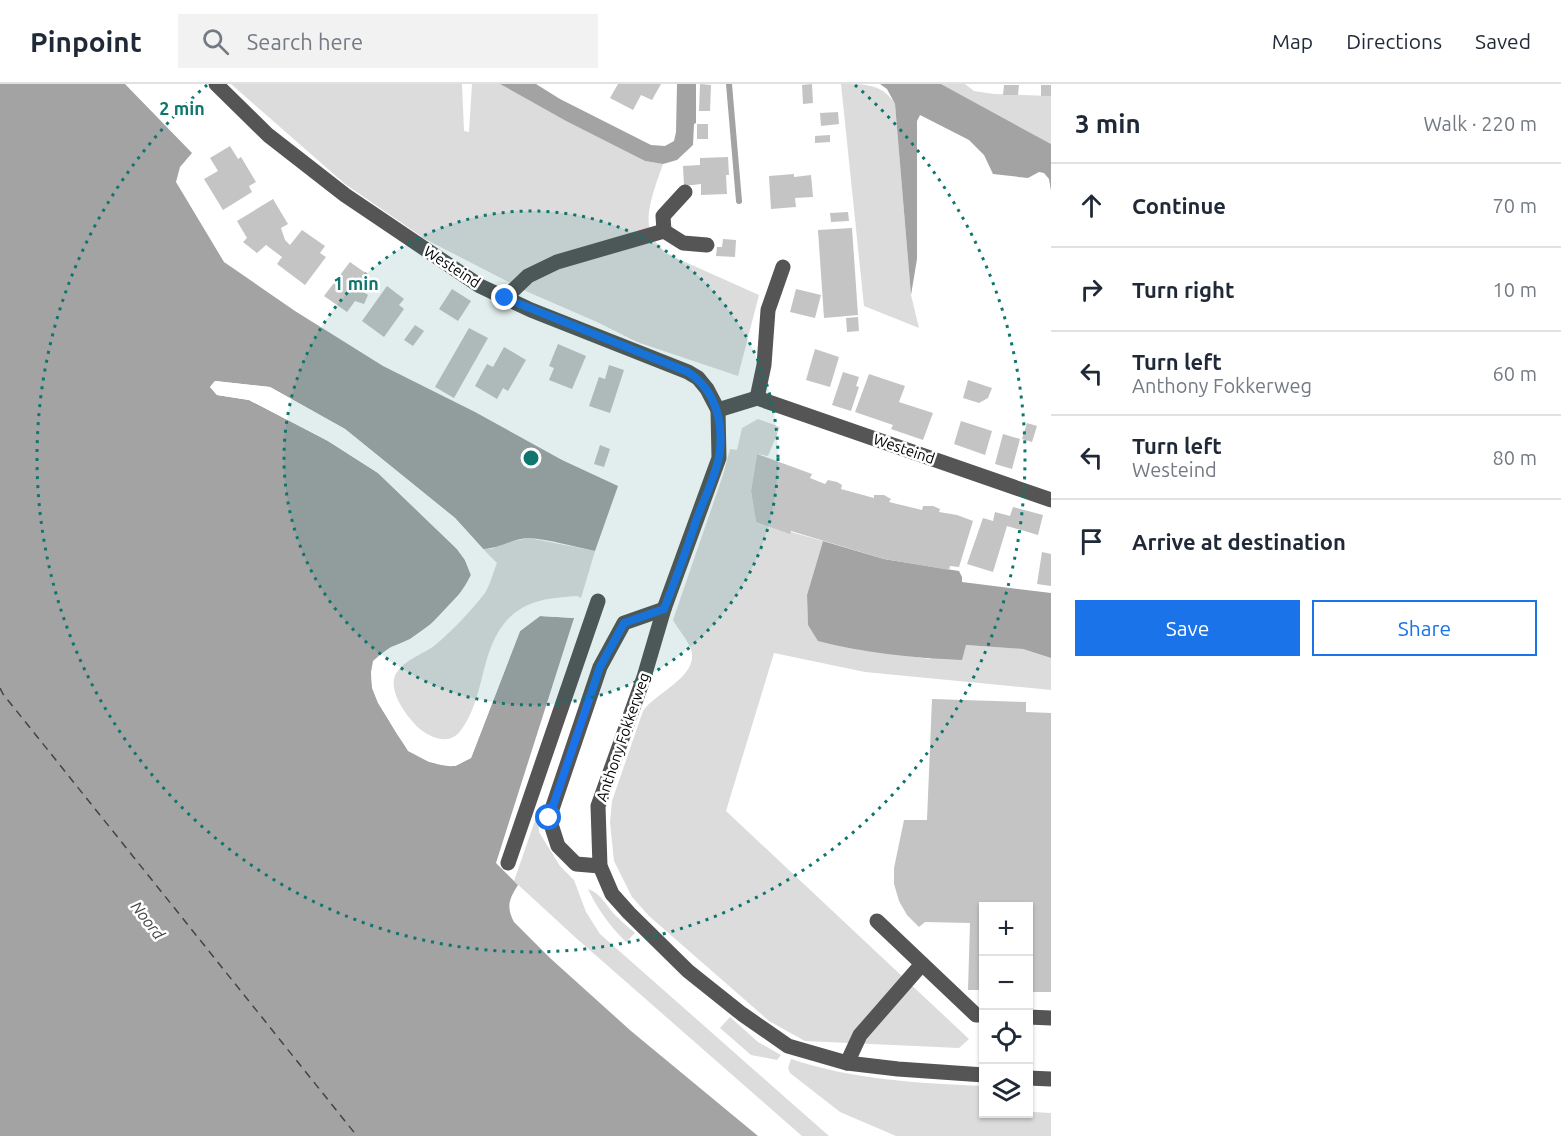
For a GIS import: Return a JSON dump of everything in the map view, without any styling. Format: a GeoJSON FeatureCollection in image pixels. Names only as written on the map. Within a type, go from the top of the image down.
{"type":"FeatureCollection","features":[{"type":"Feature","properties":{"kind":"street","name":"Westeind"},"geometry":{"type":"LineString","coordinates":[[216,84],[268,135],[345,195],[480,286],[688,372],[698,378],[707,389],[718,410]]}},
{"type":"Feature","properties":{"kind":"street"},"geometry":{"type":"LineString","coordinates":[[664,231],[663,216],[685,192]]}},
{"type":"Feature","properties":{"kind":"street"},"geometry":{"type":"LineString","coordinates":[[505,298],[528,276],[557,262],[664,231],[683,243],[707,245]]}},
{"type":"Feature","properties":{"kind":"street"},"geometry":{"type":"LineString","coordinates":[[718,410],[757,398],[764,364],[768,310],[783,267]]}},
{"type":"Feature","properties":{"kind":"street","name":"Westeind"},"geometry":{"type":"LineString","coordinates":[[757,398],[1051,500]]}},
{"type":"Feature","properties":{"kind":"street","name":"Anthony Fokkerweg"},"geometry":{"type":"LineString","coordinates":[[718,410],[719,458],[664,609],[644,677],[598,806],[600,866],[612,894],[688,971],[742,1014],[788,1046],[847,1063],[979,1075]]}},
{"type":"Feature","properties":{"kind":"street"},"geometry":{"type":"LineString","coordinates":[[508,863],[598,601]]}},
{"type":"Feature","properties":{"kind":"street"},"geometry":{"type":"LineString","coordinates":[[600,866],[576,864],[558,846],[549,818],[600,667],[624,623],[664,609]]}},
{"type":"Feature","properties":{"kind":"street"},"geometry":{"type":"LineString","coordinates":[[578,660],[600,667]]}},
{"type":"Feature","properties":{"kind":"street"},"geometry":{"type":"LineString","coordinates":[[531,796],[554,803]]}},
{"type":"Feature","properties":{"kind":"street"},"geometry":{"type":"LineString","coordinates":[[877,921],[976,1015],[979,1015]]}},
{"type":"Feature","properties":{"kind":"street"},"geometry":{"type":"LineString","coordinates":[[847,1063],[860,1035],[922,964]]}},
{"type":"Feature","properties":{"kind":"street"},"geometry":{"type":"LineString","coordinates":[[1033,1017],[1051,1018]]}},
{"type":"Feature","properties":{"kind":"street"},"geometry":{"type":"LineString","coordinates":[[1033,1077],[1051,1079]]}},
{"type":"Feature","properties":{"kind":"shaded area"},"geometry":{"type":"Polygon","coordinates":[[[231,84],[462,84],[464,131],[469,132],[472,84],[500,84],[645,161],[663,164],[649,217],[651,233],[657,244],[665,253],[759,295],[738,376],[637,342],[528,292],[425,239],[345,184],[231,84]]]}},
{"type":"Feature","properties":{"kind":"shaded area"},"geometry":{"type":"Polygon","coordinates":[[[841,84],[873,86],[885,92],[895,104],[911,295],[919,328],[864,306],[841,84]]]}},
{"type":"Feature","properties":{"kind":"shaded area"},"geometry":{"type":"Polygon","coordinates":[[[941,84],[965,84],[974,91],[994,94],[1051,96],[1051,144],[941,84]]]}},
{"type":"Feature","properties":{"kind":"shaded area"},"geometry":{"type":"Polygon","coordinates":[[[758,419],[780,427],[768,456],[757,454],[751,491],[756,522],[823,541],[807,595],[808,625],[835,645],[929,659],[965,645],[1023,649],[1051,658],[1051,690],[865,672],[774,653],[726,811],[969,1039],[959,1048],[805,1041],[769,1021],[649,916],[632,897],[614,861],[610,822],[612,801],[643,711],[689,668],[692,659],[691,649],[673,620],[730,449],[737,450],[742,428],[758,419]]]}},
{"type":"Feature","properties":{"kind":"shaded area"},"geometry":{"type":"Polygon","coordinates":[[[529,538],[595,551],[581,598],[577,596],[546,599],[527,605],[510,617],[503,625],[490,650],[474,705],[461,730],[457,735],[447,739],[431,736],[416,725],[400,703],[394,687],[397,672],[441,640],[485,593],[497,563],[483,549],[491,549],[529,538]]]}},
{"type":"Feature","properties":{"kind":"shaded area"},"geometry":{"type":"Polygon","coordinates":[[[538,812],[539,832],[560,866],[574,880],[586,912],[600,934],[829,1136],[802,1136],[514,881],[538,812]]]}},
{"type":"Feature","properties":{"kind":"shaded area"},"geometry":{"type":"Polygon","coordinates":[[[588,889],[600,897],[635,933],[626,942],[605,917],[588,889]]]}},
{"type":"Feature","properties":{"kind":"shaded area"},"geometry":{"type":"Polygon","coordinates":[[[730,1017],[758,1042],[781,1055],[777,1060],[751,1055],[720,1028],[730,1017]]]}},
{"type":"Feature","properties":{"kind":"shaded area"},"geometry":{"type":"Polygon","coordinates":[[[791,1059],[862,1076],[910,1082],[979,1086],[979,1118],[1033,1118],[1033,1112],[1051,1113],[1051,1136],[896,1136],[840,1112],[790,1073],[788,1068],[791,1059]]]}},
{"type":"Feature","properties":{"kind":"water","name":"Noord"},"geometry":{"type":"Polygon","coordinates":[[[0,84],[125,84],[192,153],[180,167],[176,182],[224,262],[295,311],[383,366],[475,412],[562,460],[618,486],[595,551],[529,538],[483,549],[455,518],[345,429],[270,387],[215,381],[210,387],[217,395],[249,400],[328,441],[378,473],[457,549],[465,560],[471,575],[453,602],[421,632],[382,654],[372,670],[373,687],[380,705],[400,738],[413,753],[445,766],[456,765],[471,758],[520,631],[540,616],[574,618],[496,863],[518,885],[512,895],[510,912],[514,922],[550,958],[631,1031],[758,1136],[0,1136],[0,84]]]}},
{"type":"Feature","properties":{"kind":"water"},"geometry":{"type":"Polygon","coordinates":[[[500,84],[536,84],[560,99],[651,145],[665,146],[674,141],[676,132],[677,84],[696,84],[696,123],[694,124],[693,145],[677,160],[663,164],[645,161],[500,84]]]}},
{"type":"Feature","properties":{"kind":"water"},"geometry":{"type":"Polygon","coordinates":[[[880,84],[941,84],[1051,144],[1051,191],[1049,179],[1044,173],[1039,172],[1028,178],[993,174],[984,155],[969,140],[920,115],[917,121],[917,259],[911,295],[895,104],[887,89],[880,84]]]}},
{"type":"Feature","properties":{"kind":"water"},"geometry":{"type":"Polygon","coordinates":[[[823,541],[884,559],[959,571],[962,582],[1051,593],[1051,658],[1023,649],[966,645],[962,660],[926,658],[871,652],[818,641],[808,625],[807,595],[823,541]]]}},
{"type":"Feature","properties":{"kind":"pier"},"geometry":{"type":"Polygon","coordinates":[[[215,381],[270,387],[345,429],[455,518],[486,552],[481,551],[453,520],[343,431],[269,390],[216,384],[213,387],[218,392],[250,398],[329,438],[379,470],[459,547],[467,558],[474,575],[466,591],[432,626],[412,642],[394,649],[376,663],[375,688],[380,701],[410,748],[430,759],[454,763],[468,756],[517,629],[540,613],[575,615],[574,618],[540,616],[520,631],[471,758],[455,766],[429,762],[408,751],[378,703],[372,688],[371,672],[373,661],[431,624],[464,589],[471,575],[465,560],[457,549],[378,473],[328,441],[249,400],[217,395],[210,387],[215,381]]]}},
{"type":"Feature","properties":{"kind":"building"},"geometry":{"type":"Polygon","coordinates":[[[618,84],[661,84],[652,100],[641,95],[633,110],[610,98],[618,84]]]}},
{"type":"Feature","properties":{"kind":"building"},"geometry":{"type":"Polygon","coordinates":[[[700,84],[711,85],[710,111],[699,111],[700,84]]]}},
{"type":"Feature","properties":{"kind":"building"},"geometry":{"type":"Polygon","coordinates":[[[812,84],[813,103],[803,104],[802,85],[812,84]]]}},
{"type":"Feature","properties":{"kind":"building"},"geometry":{"type":"Polygon","coordinates":[[[1004,85],[1019,85],[1018,95],[1003,95],[1004,85]]]}},
{"type":"Feature","properties":{"kind":"building"},"geometry":{"type":"Polygon","coordinates":[[[1041,85],[1051,85],[1051,96],[1041,96],[1041,85]]]}},
{"type":"Feature","properties":{"kind":"building"},"geometry":{"type":"Polygon","coordinates":[[[838,112],[839,124],[821,126],[820,113],[838,112]]]}},
{"type":"Feature","properties":{"kind":"building"},"geometry":{"type":"Polygon","coordinates":[[[697,124],[708,124],[708,139],[697,139],[697,124]]]}},
{"type":"Feature","properties":{"kind":"building"},"geometry":{"type":"Polygon","coordinates":[[[830,135],[830,142],[815,143],[815,136],[830,135]]]}},
{"type":"Feature","properties":{"kind":"building"},"geometry":{"type":"Polygon","coordinates":[[[230,146],[238,159],[241,157],[256,182],[249,186],[252,192],[223,210],[204,179],[218,171],[210,158],[230,146]]]}},
{"type":"Feature","properties":{"kind":"building"},"geometry":{"type":"Polygon","coordinates":[[[728,157],[727,194],[701,195],[701,184],[684,186],[683,166],[700,165],[700,158],[728,157]]]}},
{"type":"Feature","properties":{"kind":"building"},"geometry":{"type":"Polygon","coordinates":[[[794,174],[794,177],[811,175],[813,197],[795,198],[796,207],[771,209],[769,176],[794,174]]]}},
{"type":"Feature","properties":{"kind":"building"},"geometry":{"type":"Polygon","coordinates":[[[273,199],[288,224],[281,228],[285,240],[290,245],[302,230],[325,246],[320,253],[326,257],[305,285],[277,264],[282,257],[266,245],[257,253],[243,242],[247,238],[237,221],[273,199]]]}},
{"type":"Feature","properties":{"kind":"building"},"geometry":{"type":"Polygon","coordinates":[[[848,212],[849,221],[831,222],[830,213],[848,212]]]}},
{"type":"Feature","properties":{"kind":"building"},"geometry":{"type":"Polygon","coordinates":[[[852,228],[858,315],[824,318],[818,230],[852,228]]]}},
{"type":"Feature","properties":{"kind":"building"},"geometry":{"type":"Polygon","coordinates":[[[723,239],[736,240],[735,257],[716,256],[717,247],[722,247],[723,239]]]}},
{"type":"Feature","properties":{"kind":"building"},"geometry":{"type":"Polygon","coordinates":[[[350,262],[367,274],[362,281],[367,285],[362,291],[368,295],[364,304],[355,301],[347,312],[324,296],[350,262]]]}},
{"type":"Feature","properties":{"kind":"building"},"geometry":{"type":"Polygon","coordinates":[[[387,286],[404,299],[399,305],[404,309],[384,337],[362,321],[387,286]]]}},
{"type":"Feature","properties":{"kind":"building"},"geometry":{"type":"Polygon","coordinates":[[[452,289],[471,301],[458,321],[439,309],[452,289]]]}},
{"type":"Feature","properties":{"kind":"building"},"geometry":{"type":"Polygon","coordinates":[[[796,289],[821,295],[815,318],[790,312],[796,289]]]}},
{"type":"Feature","properties":{"kind":"building"},"geometry":{"type":"Polygon","coordinates":[[[858,317],[859,331],[847,332],[846,318],[858,317]]]}},
{"type":"Feature","properties":{"kind":"building"},"geometry":{"type":"Polygon","coordinates":[[[415,325],[424,331],[413,346],[404,340],[415,325]]]}},
{"type":"Feature","properties":{"kind":"building"},"geometry":{"type":"Polygon","coordinates":[[[469,328],[488,338],[454,398],[435,387],[469,328]]]}},
{"type":"Feature","properties":{"kind":"building"},"geometry":{"type":"Polygon","coordinates":[[[558,344],[586,356],[572,389],[549,380],[554,368],[549,366],[558,344]]]}},
{"type":"Feature","properties":{"kind":"building"},"geometry":{"type":"Polygon","coordinates":[[[504,347],[526,360],[508,391],[503,388],[497,399],[475,386],[487,364],[493,367],[504,347]]]}},
{"type":"Feature","properties":{"kind":"building"},"geometry":{"type":"Polygon","coordinates":[[[815,349],[839,357],[830,387],[806,380],[815,349]]]}},
{"type":"Feature","properties":{"kind":"building"},"geometry":{"type":"Polygon","coordinates":[[[609,365],[624,370],[610,413],[589,406],[599,377],[605,379],[609,365]]]}},
{"type":"Feature","properties":{"kind":"building"},"geometry":{"type":"Polygon","coordinates":[[[843,372],[859,377],[856,386],[859,387],[851,411],[832,405],[843,372]]]}},
{"type":"Feature","properties":{"kind":"building"},"geometry":{"type":"Polygon","coordinates":[[[869,374],[905,386],[899,402],[933,413],[923,440],[891,429],[893,425],[855,412],[869,374]]]}},
{"type":"Feature","properties":{"kind":"building"},"geometry":{"type":"Polygon","coordinates":[[[968,380],[992,388],[988,398],[979,403],[963,398],[968,380]]]}},
{"type":"Feature","properties":{"kind":"building"},"geometry":{"type":"Polygon","coordinates":[[[961,421],[992,431],[985,455],[954,444],[961,421]]]}},
{"type":"Feature","properties":{"kind":"building"},"geometry":{"type":"Polygon","coordinates":[[[1027,423],[1037,426],[1032,442],[1022,439],[1027,423]]]}},
{"type":"Feature","properties":{"kind":"building"},"geometry":{"type":"Polygon","coordinates":[[[1003,434],[1020,439],[1012,469],[995,464],[1003,434]]]}},
{"type":"Feature","properties":{"kind":"building"},"geometry":{"type":"Polygon","coordinates":[[[600,445],[610,449],[604,467],[594,464],[600,445]]]}},
{"type":"Feature","properties":{"kind":"building"},"geometry":{"type":"Polygon","coordinates":[[[757,454],[812,474],[810,478],[825,484],[828,480],[837,482],[842,485],[841,489],[874,498],[874,495],[884,495],[891,499],[889,502],[922,510],[923,506],[933,506],[940,509],[939,512],[973,521],[959,567],[950,566],[949,570],[884,559],[791,531],[790,534],[756,522],[751,491],[757,454]]]}},
{"type":"Feature","properties":{"kind":"building"},"geometry":{"type":"Polygon","coordinates":[[[1013,507],[1043,515],[1038,535],[1007,526],[993,572],[967,564],[983,518],[993,521],[995,512],[1010,516],[1013,507]]]}},
{"type":"Feature","properties":{"kind":"building"},"geometry":{"type":"Polygon","coordinates":[[[1042,552],[1051,554],[1051,586],[1037,584],[1042,552]]]}},
{"type":"Feature","properties":{"kind":"building"},"geometry":{"type":"Polygon","coordinates":[[[932,699],[1026,702],[1026,712],[1051,713],[1051,992],[1033,992],[1033,902],[979,902],[979,990],[968,990],[970,923],[925,922],[919,927],[907,915],[899,901],[894,884],[894,868],[904,820],[927,820],[932,699]]]}},
{"type":"Feature","properties":{"kind":"waterway"},"geometry":{"type":"LineString","coordinates":[[729,84],[739,201]]}},
{"type":"Feature","properties":{"kind":"ferry route"},"geometry":{"type":"LineString","coordinates":[[0,688],[357,1136]]}},
{"type":"Feature","properties":{"kind":"route"},"geometry":{"type":"LineString","coordinates":[[505,298],[688,372],[698,378],[707,389],[718,410],[720,425],[719,458],[664,609],[647,613],[624,623],[600,667],[549,818]]}}]}
